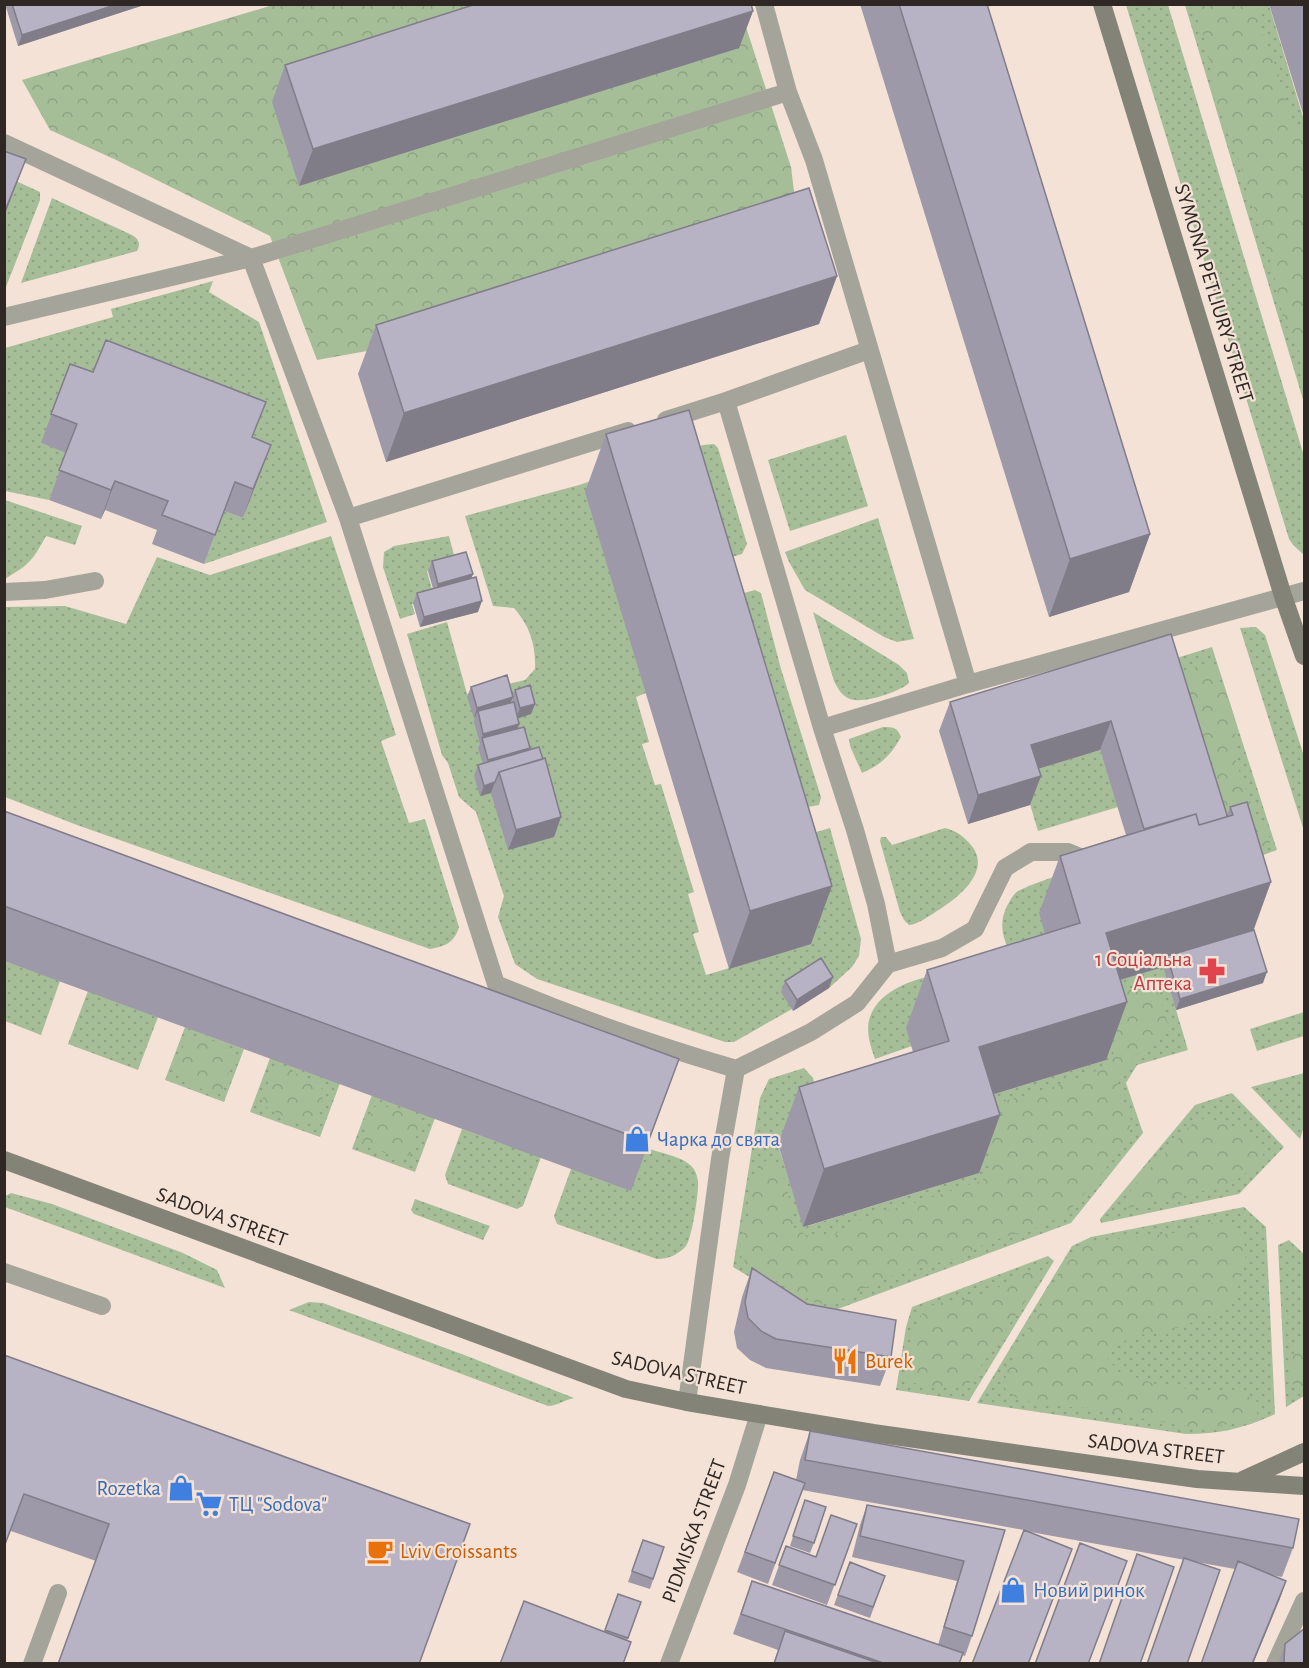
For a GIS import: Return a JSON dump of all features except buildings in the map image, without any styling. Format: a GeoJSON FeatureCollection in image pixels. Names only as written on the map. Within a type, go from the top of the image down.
{"type":"FeatureCollection","features":[{"type":"Feature","properties":{"kind":"street"},"geometry":{"type":"LineString","coordinates":[[764,4],[788,92],[814,160],[968,684]]}},
{"type":"Feature","properties":{"kind":"street","name":"SYMONA PETLIURY STREET"},"geometry":{"type":"LineString","coordinates":[[1102,4],[1283,596],[1305,656]]}},
{"type":"Feature","properties":{"kind":"street"},"geometry":{"type":"LineString","coordinates":[[4,317],[251,258],[788,92]]}},
{"type":"Feature","properties":{"kind":"street"},"geometry":{"type":"LineString","coordinates":[[4,143],[251,258],[348,518],[496,984],[634,1038],[736,1069],[811,1032],[857,1002],[888,964],[942,948],[975,929],[1005,868],[1031,852],[1068,852],[1101,865]]}},
{"type":"Feature","properties":{"kind":"street"},"geometry":{"type":"LineString","coordinates":[[348,518],[726,401],[869,350]]}},
{"type":"Feature","properties":{"kind":"street"},"geometry":{"type":"LineString","coordinates":[[726,401],[876,904],[888,964]]}},
{"type":"Feature","properties":{"kind":"street"},"geometry":{"type":"LineString","coordinates":[[4,592],[45,590],[95,581]]}},
{"type":"Feature","properties":{"kind":"street"},"geometry":{"type":"LineString","coordinates":[[822,728],[968,684],[1305,591]]}},
{"type":"Feature","properties":{"kind":"street"},"geometry":{"type":"LineString","coordinates":[[687,1402],[720,1160],[736,1069]]}},
{"type":"Feature","properties":{"kind":"street","name":"SADOVA STREET"},"geometry":{"type":"LineString","coordinates":[[4,1160],[626,1389],[687,1402],[873,1433],[1197,1479],[1305,1486]]}},
{"type":"Feature","properties":{"kind":"street"},"geometry":{"type":"LineString","coordinates":[[4,1272],[102,1306]]}},
{"type":"Feature","properties":{"kind":"street","name":"PIDMISKA STREET"},"geometry":{"type":"LineString","coordinates":[[669,1664],[737,1485],[759,1414]]}},
{"type":"Feature","properties":{"kind":"street"},"geometry":{"type":"LineString","coordinates":[[1239,1482],[1305,1452]]}},
{"type":"Feature","properties":{"kind":"street"},"geometry":{"type":"LineString","coordinates":[[32,1664],[58,1593]]}},
{"type":"Feature","properties":{"kind":"street"},"geometry":{"type":"LineString","coordinates":[[1275,1664],[1305,1601]]}},
{"type":"Feature","properties":{"kind":"green space"},"geometry":{"type":"Polygon","coordinates":[[[273,5],[739,5],[791,167],[798,224],[378,349],[317,360],[270,236],[50,130],[22,80],[273,5]]]}},
{"type":"Feature","properties":{"kind":"green space"},"geometry":{"type":"Polygon","coordinates":[[[1126,5],[1168,5],[1304,456],[1304,555],[1289,539],[1126,5]]]}},
{"type":"Feature","properties":{"kind":"green space"},"geometry":{"type":"Polygon","coordinates":[[[1185,5],[1269,5],[1304,120],[1304,403],[1185,5]]]}},
{"type":"Feature","properties":{"kind":"green space"},"geometry":{"type":"Polygon","coordinates":[[[1191,5],[1258,5],[1262,33],[1277,69],[1288,111],[1302,135],[1304,147],[1304,365],[1283,318],[1272,265],[1234,145],[1214,98],[1207,43],[1191,5]]]}},
{"type":"Feature","properties":{"kind":"green space"},"geometry":{"type":"Polygon","coordinates":[[[5,176],[40,192],[40,200],[4,288],[5,176]]]}},
{"type":"Feature","properties":{"kind":"green space"},"geometry":{"type":"Polygon","coordinates":[[[52,198],[132,235],[139,242],[137,251],[21,283],[52,198]]]}},
{"type":"Feature","properties":{"kind":"green space"},"geometry":{"type":"Polygon","coordinates":[[[213,281],[209,292],[259,322],[327,522],[204,564],[224,511],[243,518],[260,474],[82,402],[41,443],[67,453],[49,500],[5,491],[5,348],[113,317],[111,309],[213,281]]]}},
{"type":"Feature","properties":{"kind":"green space"},"geometry":{"type":"Polygon","coordinates":[[[846,435],[868,506],[790,531],[768,460],[846,435]]]}},
{"type":"Feature","properties":{"kind":"green space"},"geometry":{"type":"Polygon","coordinates":[[[714,444],[718,448],[747,544],[742,554],[698,567],[646,693],[636,697],[649,742],[642,744],[655,785],[661,784],[694,892],[688,894],[699,932],[693,934],[706,975],[810,944],[780,843],[830,828],[861,939],[859,956],[852,967],[829,988],[734,1042],[725,1042],[537,979],[515,964],[498,917],[504,896],[476,812],[459,797],[448,763],[442,755],[407,634],[447,622],[467,694],[525,680],[535,669],[531,637],[514,608],[493,606],[465,516],[579,485],[703,445],[714,444]]]}},
{"type":"Feature","properties":{"kind":"green space"},"geometry":{"type":"Polygon","coordinates":[[[5,500],[82,526],[75,545],[46,536],[30,561],[5,579],[5,500]]]}},
{"type":"Feature","properties":{"kind":"green space"},"geometry":{"type":"Polygon","coordinates":[[[878,518],[914,639],[897,642],[884,637],[805,590],[785,552],[878,518]]]}},
{"type":"Feature","properties":{"kind":"green space"},"geometry":{"type":"Polygon","coordinates":[[[331,536],[396,735],[381,741],[409,823],[425,819],[459,927],[452,940],[436,948],[430,949],[77,825],[5,797],[5,607],[65,606],[126,624],[157,557],[210,575],[331,536]]]}},
{"type":"Feature","properties":{"kind":"green space"},"geometry":{"type":"Polygon","coordinates":[[[449,536],[456,563],[427,571],[434,597],[412,604],[415,614],[400,619],[383,567],[384,552],[394,546],[449,536]]]}},
{"type":"Feature","properties":{"kind":"green space"},"geometry":{"type":"Polygon","coordinates":[[[755,590],[761,593],[781,669],[821,797],[819,805],[791,810],[726,598],[755,590]]]}},
{"type":"Feature","properties":{"kind":"green space"},"geometry":{"type":"Polygon","coordinates":[[[813,612],[899,665],[907,673],[909,683],[872,699],[856,700],[845,696],[834,681],[813,612]]]}},
{"type":"Feature","properties":{"kind":"green space"},"geometry":{"type":"Polygon","coordinates":[[[1256,627],[1265,635],[1304,756],[1304,831],[1240,628],[1256,627]]]}},
{"type":"Feature","properties":{"kind":"green space"},"geometry":{"type":"Polygon","coordinates":[[[1212,647],[1277,850],[1228,868],[1161,663],[1212,647]]]}},
{"type":"Feature","properties":{"kind":"green space"},"geometry":{"type":"Polygon","coordinates":[[[1201,666],[1214,669],[1229,700],[1235,720],[1236,762],[1252,806],[1270,838],[1269,847],[1262,854],[1240,853],[1183,684],[1188,670],[1201,666]]]}},
{"type":"Feature","properties":{"kind":"green space"},"geometry":{"type":"Polygon","coordinates":[[[883,727],[894,728],[901,737],[885,759],[862,773],[849,739],[883,727]]]}},
{"type":"Feature","properties":{"kind":"green space"},"geometry":{"type":"Polygon","coordinates":[[[1100,750],[1118,807],[1038,831],[1021,774],[1100,750]]]}},
{"type":"Feature","properties":{"kind":"green space"},"geometry":{"type":"Polygon","coordinates":[[[945,828],[960,834],[971,845],[977,855],[978,865],[975,875],[961,893],[942,908],[909,925],[900,912],[880,841],[881,837],[886,837],[892,845],[945,828]]]}},
{"type":"Feature","properties":{"kind":"green space"},"geometry":{"type":"Polygon","coordinates":[[[1062,874],[1051,953],[1009,951],[1002,923],[1013,896],[1023,888],[1062,874]]]}},
{"type":"Feature","properties":{"kind":"green space"},"geometry":{"type":"Polygon","coordinates":[[[4,961],[60,981],[41,1035],[5,1021],[4,961]]]}},
{"type":"Feature","properties":{"kind":"green space"},"geometry":{"type":"Polygon","coordinates":[[[1163,966],[1188,1050],[1137,1065],[1126,1083],[1143,1133],[1071,1223],[816,1317],[733,1267],[760,1098],[769,1079],[804,1068],[813,1078],[826,1130],[778,1145],[804,1227],[979,1173],[958,1105],[1106,1060],[1085,990],[1163,966]]]}},
{"type":"Feature","properties":{"kind":"green space"},"geometry":{"type":"Polygon","coordinates":[[[944,973],[912,1046],[875,1059],[868,1028],[875,1007],[882,999],[901,986],[944,973]]]}},
{"type":"Feature","properties":{"kind":"green space"},"geometry":{"type":"Polygon","coordinates":[[[1142,988],[1157,990],[1170,1030],[1158,1041],[1140,1051],[1125,1067],[1117,1083],[1122,1103],[1131,1120],[1129,1136],[1123,1148],[1065,1214],[1044,1225],[988,1242],[956,1259],[916,1267],[887,1277],[832,1304],[816,1303],[804,1297],[746,1263],[738,1252],[748,1216],[749,1181],[765,1161],[778,1164],[787,1187],[794,1227],[806,1235],[827,1238],[875,1213],[908,1205],[983,1180],[992,1160],[991,1148],[983,1127],[990,1110],[1007,1100],[1040,1092],[1104,1068],[1113,1055],[1115,1036],[1113,1001],[1125,990],[1142,988]]]}},
{"type":"Feature","properties":{"kind":"green space"},"geometry":{"type":"Polygon","coordinates":[[[88,991],[158,1017],[138,1070],[68,1044],[88,991]]]}},
{"type":"Feature","properties":{"kind":"green space"},"geometry":{"type":"Polygon","coordinates":[[[1304,1012],[1304,1036],[1257,1051],[1250,1029],[1304,1012]]]}},
{"type":"Feature","properties":{"kind":"green space"},"geometry":{"type":"Polygon","coordinates":[[[185,1027],[244,1049],[224,1102],[165,1080],[185,1027]]]}},
{"type":"Feature","properties":{"kind":"green space"},"geometry":{"type":"Polygon","coordinates":[[[196,1036],[209,1039],[230,1049],[233,1060],[223,1089],[199,1088],[178,1075],[176,1064],[187,1038],[196,1036]]]}},
{"type":"Feature","properties":{"kind":"green space"},"geometry":{"type":"Polygon","coordinates":[[[270,1058],[340,1083],[320,1137],[250,1112],[270,1058]]]}},
{"type":"Feature","properties":{"kind":"green space"},"geometry":{"type":"Polygon","coordinates":[[[283,1068],[316,1082],[324,1092],[317,1119],[310,1124],[290,1120],[261,1104],[273,1069],[283,1068]]]}},
{"type":"Feature","properties":{"kind":"green space"},"geometry":{"type":"Polygon","coordinates":[[[1304,1073],[1304,1127],[1300,1139],[1251,1087],[1304,1073]]]}},
{"type":"Feature","properties":{"kind":"green space"},"geometry":{"type":"Polygon","coordinates":[[[1232,1093],[1284,1147],[1239,1194],[1101,1223],[1100,1219],[1195,1105],[1232,1093]]]}},
{"type":"Feature","properties":{"kind":"green space"},"geometry":{"type":"Polygon","coordinates":[[[372,1095],[435,1118],[415,1172],[352,1149],[372,1095]]]}},
{"type":"Feature","properties":{"kind":"green space"},"geometry":{"type":"Polygon","coordinates":[[[383,1106],[404,1111],[417,1118],[419,1128],[410,1155],[400,1159],[363,1144],[364,1134],[374,1107],[383,1106]]]}},
{"type":"Feature","properties":{"kind":"green space"},"geometry":{"type":"Polygon","coordinates":[[[1212,1116],[1215,1121],[1241,1129],[1255,1137],[1263,1150],[1263,1161],[1232,1183],[1217,1189],[1194,1192],[1127,1208],[1122,1203],[1138,1181],[1194,1122],[1212,1116]]]}},
{"type":"Feature","properties":{"kind":"green space"},"geometry":{"type":"Polygon","coordinates":[[[462,1129],[541,1157],[523,1206],[517,1209],[448,1184],[445,1175],[462,1129]]]}},
{"type":"Feature","properties":{"kind":"green space"},"geometry":{"type":"Polygon","coordinates":[[[646,1148],[687,1162],[696,1174],[698,1187],[695,1215],[691,1234],[686,1246],[680,1252],[657,1259],[557,1224],[554,1216],[571,1169],[646,1148]]]}},
{"type":"Feature","properties":{"kind":"green space"},"geometry":{"type":"Polygon","coordinates":[[[11,1193],[52,1204],[183,1253],[217,1270],[225,1288],[5,1207],[5,1196],[11,1193]]]}},
{"type":"Feature","properties":{"kind":"green space"},"geometry":{"type":"Polygon","coordinates":[[[415,1199],[490,1226],[483,1240],[414,1214],[411,1210],[415,1199]]]}},
{"type":"Feature","properties":{"kind":"green space"},"geometry":{"type":"Polygon","coordinates":[[[1244,1207],[1266,1227],[1275,1414],[1232,1429],[1186,1434],[977,1403],[1072,1246],[1091,1237],[1244,1207]]]}},
{"type":"Feature","properties":{"kind":"green space"},"geometry":{"type":"Polygon","coordinates":[[[1212,1223],[1230,1223],[1244,1233],[1246,1263],[1235,1294],[1212,1315],[1180,1327],[1147,1333],[1119,1343],[1107,1358],[1119,1372],[1162,1386],[1206,1391],[1238,1390],[1259,1403],[1256,1419],[1216,1426],[1192,1427],[1103,1409],[1041,1405],[1017,1398],[1005,1389],[1006,1372],[1054,1283],[1078,1247],[1096,1241],[1184,1232],[1212,1223]]]}},
{"type":"Feature","properties":{"kind":"green space"},"geometry":{"type":"Polygon","coordinates":[[[1289,1240],[1304,1254],[1304,1396],[1286,1407],[1278,1245],[1289,1240]]]}},
{"type":"Feature","properties":{"kind":"green space"},"geometry":{"type":"Polygon","coordinates":[[[1048,1256],[1054,1261],[969,1401],[896,1390],[906,1327],[912,1307],[1048,1256]]]}},
{"type":"Feature","properties":{"kind":"green space"},"geometry":{"type":"Polygon","coordinates":[[[1036,1269],[1039,1281],[968,1385],[939,1387],[911,1382],[905,1372],[907,1351],[922,1314],[933,1305],[945,1301],[964,1300],[995,1290],[1018,1274],[1036,1269]]]}},
{"type":"Feature","properties":{"kind":"green space"},"geometry":{"type":"Polygon","coordinates":[[[309,1302],[323,1303],[574,1398],[548,1406],[289,1310],[309,1302]]]}},
{"type":"Feature","properties":{"kind":"green space"},"geometry":{"type":"Polygon","coordinates":[[[1304,1338],[1304,1388],[1295,1387],[1290,1379],[1295,1351],[1304,1338]]]}},
{"type":"Feature","properties":{"kind":"place","name":"1 Соціальна Аптека"},"geometry":{"type":"Point","coordinates":[1212,971]}},
{"type":"Feature","properties":{"kind":"place","name":"Чарка до свята"},"geometry":{"type":"Point","coordinates":[637,1139]}},
{"type":"Feature","properties":{"kind":"place","name":"Burek"},"geometry":{"type":"Point","coordinates":[845,1361]}},
{"type":"Feature","properties":{"kind":"place","name":"Rozetka"},"geometry":{"type":"Point","coordinates":[181,1488]}},
{"type":"Feature","properties":{"kind":"place","name":"ТЦ \"Sodova\""},"geometry":{"type":"Point","coordinates":[209,1504]}},
{"type":"Feature","properties":{"kind":"place","name":"Lviv Croissants"},"geometry":{"type":"Point","coordinates":[380,1551]}},
{"type":"Feature","properties":{"kind":"place","name":"Новий ринок"},"geometry":{"type":"Point","coordinates":[1013,1590]}}]}
